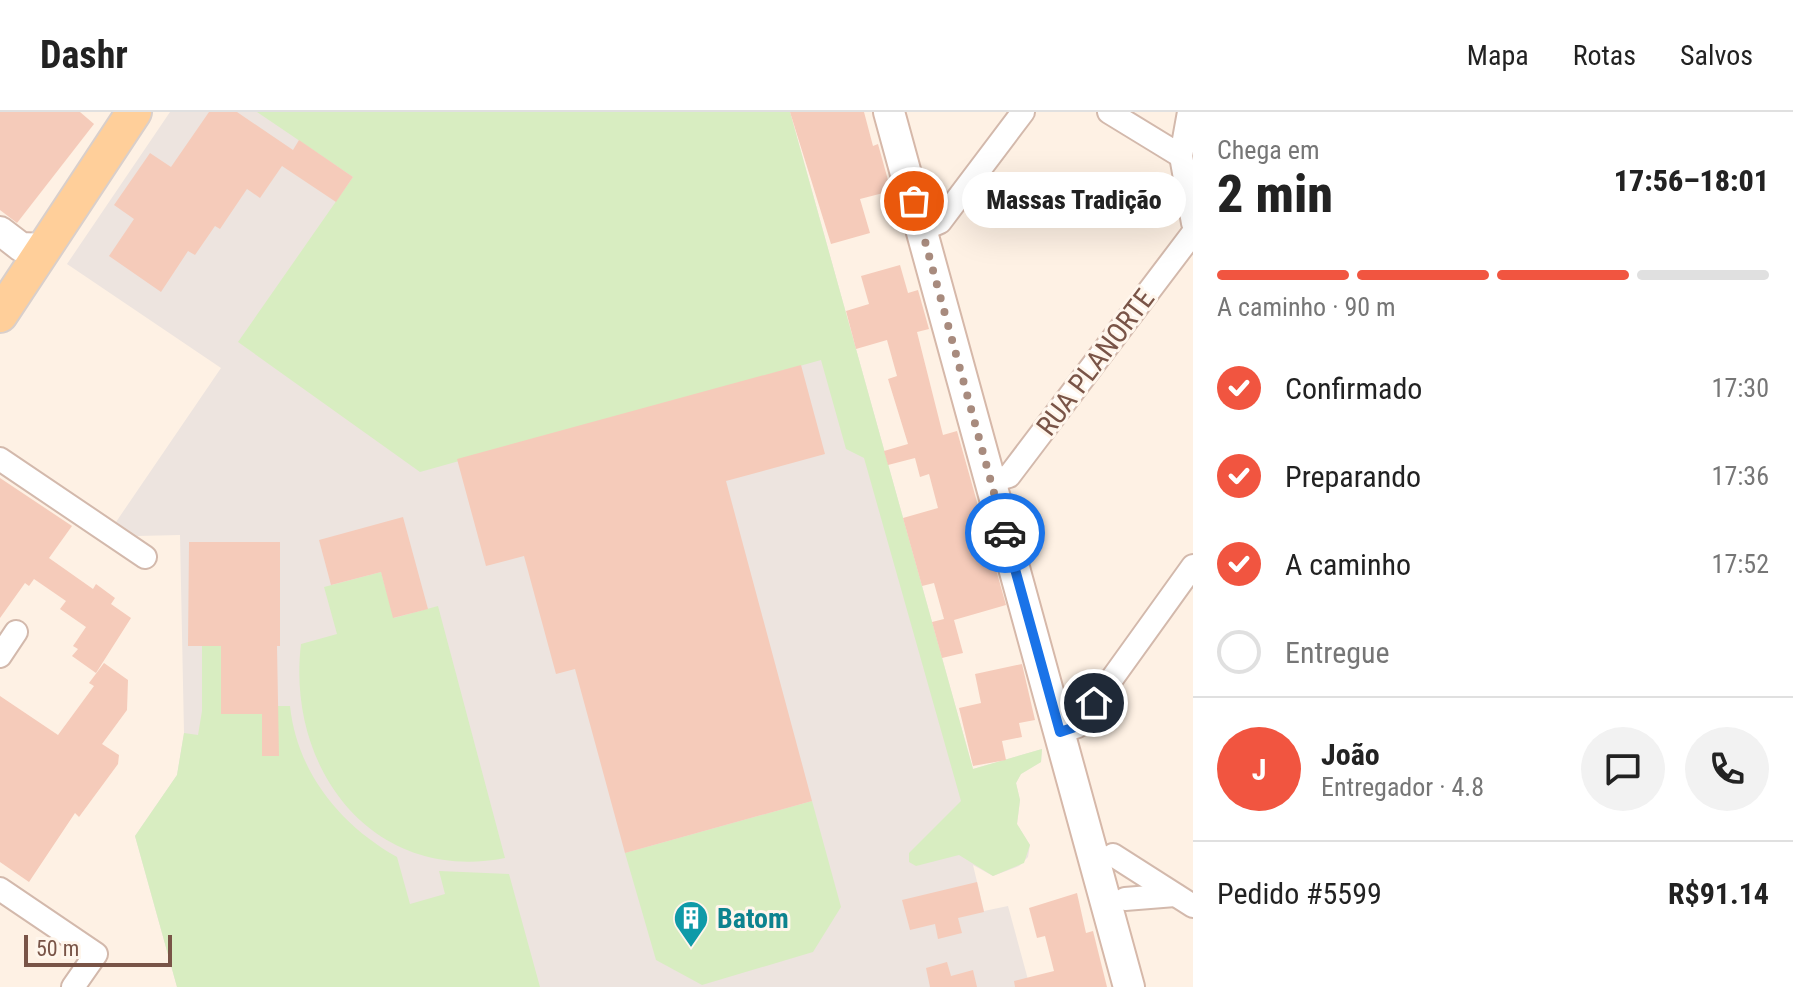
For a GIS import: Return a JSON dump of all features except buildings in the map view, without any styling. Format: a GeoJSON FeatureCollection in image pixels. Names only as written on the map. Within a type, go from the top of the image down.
{"type":"FeatureCollection","features":[{"type":"Feature","properties":{"kind":"main road"},"geometry":{"type":"LineString","coordinates":[[0,315],[134,112]]}},
{"type":"Feature","properties":{"kind":"main road"},"geometry":{"type":"LineString","coordinates":[[889,112],[931,226]]}},
{"type":"Feature","properties":{"kind":"main road"},"geometry":{"type":"LineString","coordinates":[[910,112],[931,226],[1116,902],[1129,987]]}},
{"type":"Feature","properties":{"kind":"main road"},"geometry":{"type":"LineString","coordinates":[[1116,902],[1149,987]]}},
{"type":"Feature","properties":{"kind":"street"},"geometry":{"type":"LineString","coordinates":[[931,226],[1023,112]]}},
{"type":"Feature","properties":{"kind":"street"},"geometry":{"type":"LineString","coordinates":[[1109,112],[1181,156]]}},
{"type":"Feature","properties":{"kind":"street"},"geometry":{"type":"LineString","coordinates":[[1189,112],[1181,156],[1193,223]]}},
{"type":"Feature","properties":{"kind":"street"},"geometry":{"type":"LineString","coordinates":[[0,231],[21,247],[46,248]]}},
{"type":"Feature","properties":{"kind":"street","name":"RUA PLANORTE"},"geometry":{"type":"LineString","coordinates":[[1000,478],[1193,233]]}},
{"type":"Feature","properties":{"kind":"street"},"geometry":{"type":"LineString","coordinates":[[0,459],[145,557]]}},
{"type":"Feature","properties":{"kind":"street"},"geometry":{"type":"LineString","coordinates":[[1069,729],[1193,566]]}},
{"type":"Feature","properties":{"kind":"street"},"geometry":{"type":"LineString","coordinates":[[0,656],[16,632]]}},
{"type":"Feature","properties":{"kind":"street"},"geometry":{"type":"LineString","coordinates":[[1104,857],[1187,897]]}},
{"type":"Feature","properties":{"kind":"street"},"geometry":{"type":"LineString","coordinates":[[0,889],[96,954],[73,987]]}},
{"type":"Feature","properties":{"kind":"street"},"geometry":{"type":"LineString","coordinates":[[1116,902],[1187,897]]}},
{"type":"Feature","properties":{"kind":"shaded area"},"geometry":{"type":"Polygon","coordinates":[[[170,112],[790,112],[973,769],[1042,749],[1041,762],[1021,774],[1016,783],[1020,800],[1017,824],[1030,845],[1028,857],[1019,866],[993,876],[973,865],[984,911],[1008,906],[1030,987],[177,987],[135,836],[177,775],[184,733],[180,535],[137,536],[116,522],[221,368],[67,264],[170,112]]]}},
{"type":"Feature","properties":{"kind":"green space"},"geometry":{"type":"Polygon","coordinates":[[[257,112],[790,112],[973,769],[1042,749],[1041,762],[1021,774],[1016,783],[1020,800],[1017,824],[1030,845],[1024,863],[993,876],[959,855],[916,866],[909,862],[909,853],[961,801],[864,458],[846,449],[821,360],[420,472],[238,342],[353,177],[257,112]]]}},
{"type":"Feature","properties":{"kind":"green space"},"geometry":{"type":"Polygon","coordinates":[[[381,572],[394,618],[438,606],[505,858],[457,861],[415,853],[378,834],[348,807],[324,773],[308,733],[300,690],[301,644],[337,634],[324,587],[381,572]]]}},
{"type":"Feature","properties":{"kind":"green space"},"geometry":{"type":"Polygon","coordinates":[[[202,646],[221,646],[277,706],[290,706],[294,730],[312,774],[340,813],[376,844],[397,857],[410,904],[445,894],[439,871],[509,874],[540,987],[177,987],[135,836],[177,775],[184,733],[198,735],[202,711],[202,646]]]}},
{"type":"Feature","properties":{"kind":"green space"},"geometry":{"type":"Polygon","coordinates":[[[812,801],[841,907],[813,952],[702,985],[656,960],[625,853],[812,801]]]}},
{"type":"Feature","properties":{"kind":"way so far"},"geometry":{"type":"LineString","coordinates":[[914,201],[1005,533]]}},
{"type":"Feature","properties":{"kind":"place","name":"Massas Tradição"},"geometry":{"type":"Point","coordinates":[914,201]}},
{"type":"Feature","properties":{"kind":"place","name":"Batom"},"geometry":{"type":"Point","coordinates":[691,949]}},
{"type":"Feature","properties":{"kind":"route"},"geometry":{"type":"LineString","coordinates":[[1005,533],[1060,732],[1078,726],[1094,703]]}}]}
